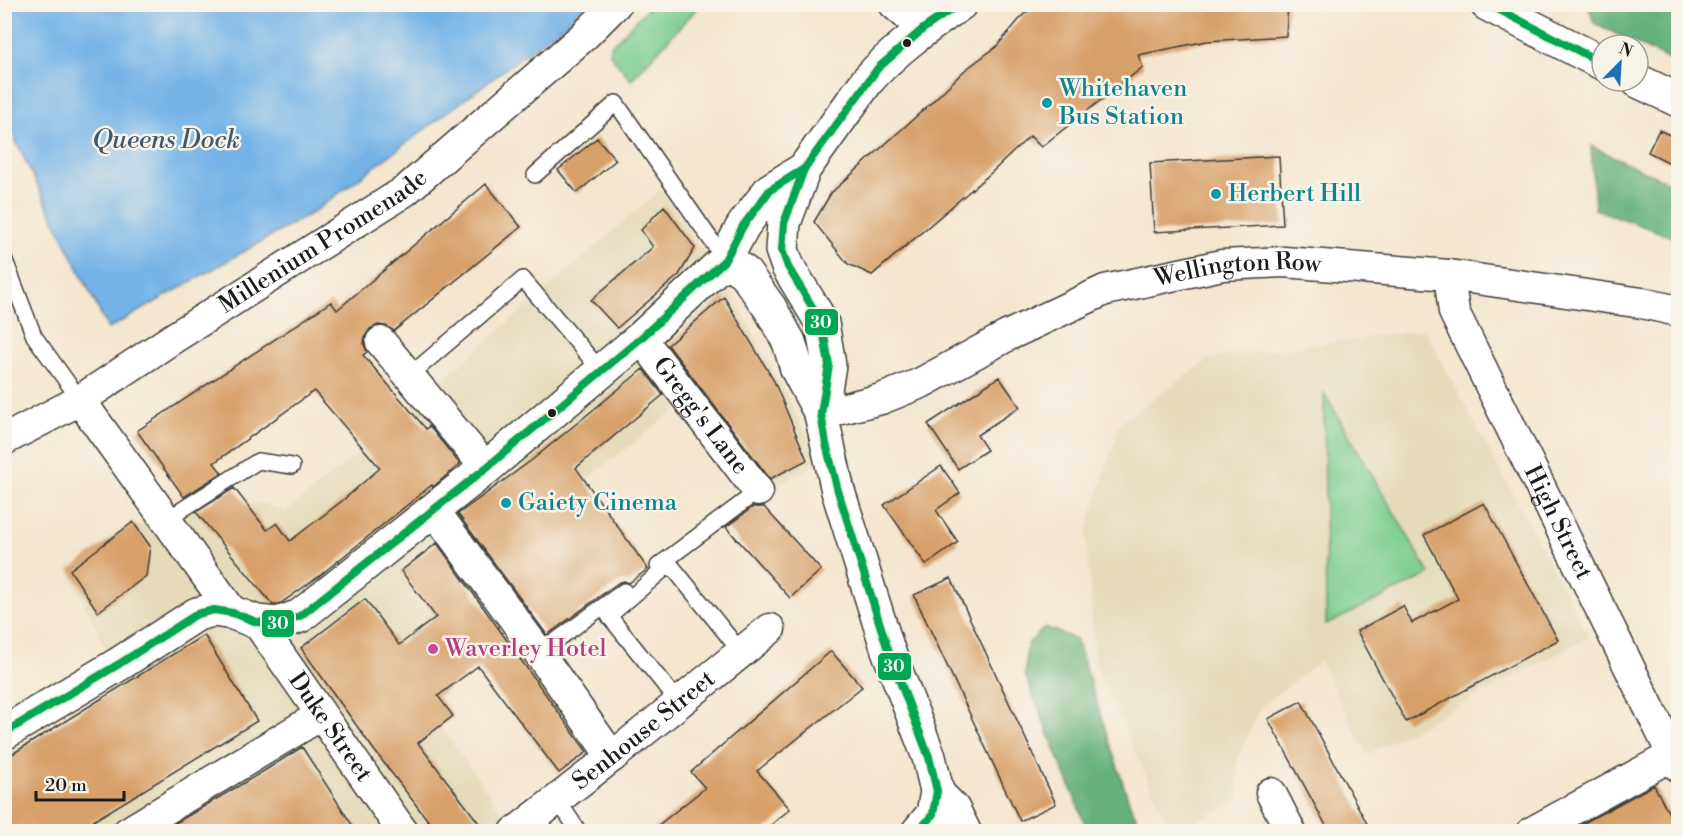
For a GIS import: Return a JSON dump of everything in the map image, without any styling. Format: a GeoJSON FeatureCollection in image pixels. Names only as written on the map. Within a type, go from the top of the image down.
{"type":"FeatureCollection","features":[{"type":"Feature","properties":{"kind":"main road"},"geometry":{"type":"LineString","coordinates":[[821,414],[829,365],[822,323],[788,267],[782,250],[784,223],[804,169],[867,81],[878,68],[923,29],[960,4]]}},
{"type":"Feature","properties":{"kind":"main road"},"geometry":{"type":"LineString","coordinates":[[1487,4],[1590,57]]}},
{"type":"Feature","properties":{"kind":"main road"},"geometry":{"type":"LineString","coordinates":[[1650,87],[1678,100]]}},
{"type":"Feature","properties":{"kind":"main road"},"geometry":{"type":"LineString","coordinates":[[4,733],[119,664],[196,614],[214,610],[277,624],[300,616],[486,468],[641,338],[724,260],[743,226],[770,190],[804,169]]}},
{"type":"Feature","properties":{"kind":"main road"},"geometry":{"type":"LineString","coordinates":[[724,260],[759,250],[782,250]]}},
{"type":"Feature","properties":{"kind":"main road"},"geometry":{"type":"LineString","coordinates":[[724,260],[744,272],[770,308],[789,342],[797,369],[821,414],[838,491],[888,650],[930,758],[937,791],[933,814],[918,831]]}},
{"type":"Feature","properties":{"kind":"street","name":"Millenium Promenade"},"geometry":{"type":"LineString","coordinates":[[4,440],[80,400],[405,190],[585,34],[616,4]]}},
{"type":"Feature","properties":{"kind":"street"},"geometry":{"type":"LineString","coordinates":[[894,4],[923,29]]}},
{"type":"Feature","properties":{"kind":"street","name":"Wellington Row"},"geometry":{"type":"LineString","coordinates":[[821,414],[881,399],[921,383],[1007,336],[1105,290],[1222,265],[1284,262],[1449,275],[1642,303],[1678,311]]}},
{"type":"Feature","properties":{"kind":"street","name":"High Street"},"geometry":{"type":"LineString","coordinates":[[1449,275],[1454,312],[1676,760]]}},
{"type":"Feature","properties":{"kind":"street","name":"Gregg's Lane"},"geometry":{"type":"LineString","coordinates":[[641,338],[759,491]]}},
{"type":"Feature","properties":{"kind":"street"},"geometry":{"type":"LineString","coordinates":[[381,342],[486,468]]}},
{"type":"Feature","properties":{"kind":"street","name":"Duke Street"},"geometry":{"type":"LineString","coordinates":[[80,400],[166,520],[321,714],[403,831]]}},
{"type":"Feature","properties":{"kind":"street"},"geometry":{"type":"LineString","coordinates":[[433,509],[540,653],[612,757]]}},
{"type":"Feature","properties":{"kind":"street","name":"Senhouse Street"},"geometry":{"type":"LineString","coordinates":[[515,831],[612,757],[770,628]]}},
{"type":"Feature","properties":{"kind":"street"},"geometry":{"type":"LineString","coordinates":[[128,831],[321,714]]}},
{"type":"Feature","properties":{"kind":"street"},"geometry":{"type":"LineString","coordinates":[[1532,831],[1676,760]]}},
{"type":"Feature","properties":{"kind":"street"},"geometry":{"type":"LineString","coordinates":[[937,791],[954,808],[966,831]]}},
{"type":"Feature","properties":{"kind":"street"},"geometry":{"type":"LineString","coordinates":[[1271,793],[1291,831]]}},
{"type":"Feature","properties":{"kind":"lane"},"geometry":{"type":"LineString","coordinates":[[535,175],[616,103],[724,260]]}},
{"type":"Feature","properties":{"kind":"lane"},"geometry":{"type":"LineString","coordinates":[[4,258],[34,336],[80,400]]}},
{"type":"Feature","properties":{"kind":"lane"},"geometry":{"type":"LineString","coordinates":[[409,376],[523,279],[602,372]]}},
{"type":"Feature","properties":{"kind":"lane"},"geometry":{"type":"LineString","coordinates":[[166,520],[258,461],[292,466]]}},
{"type":"Feature","properties":{"kind":"lane"},"geometry":{"type":"LineString","coordinates":[[540,653],[759,491]]}},
{"type":"Feature","properties":{"kind":"lane"},"geometry":{"type":"LineString","coordinates":[[679,703],[609,616],[670,564],[741,652]]}},
{"type":"Feature","properties":{"kind":"lane"},"geometry":{"type":"LineString","coordinates":[[557,799],[579,831]]}},
{"type":"Feature","properties":{"kind":"shaded area"},"geometry":{"type":"Polygon","coordinates":[[[661,189],[733,296],[821,461],[756,496],[683,404],[574,490],[598,518],[405,677],[516,831],[5,832],[5,823],[146,733],[68,569],[178,500],[266,504],[286,512],[371,443],[661,189]]]}},
{"type":"Feature","properties":{"kind":"shaded area"},"geometry":{"type":"Polygon","coordinates":[[[1425,330],[1589,637],[1367,754],[1320,661],[1261,707],[1237,760],[1239,800],[1178,831],[1171,831],[1095,663],[1086,533],[1120,423],[1211,358],[1425,330]]]}},
{"type":"Feature","properties":{"kind":"green space"},"geometry":{"type":"Polygon","coordinates":[[[651,5],[700,5],[631,80],[610,54],[611,46],[651,5]]]}},
{"type":"Feature","properties":{"kind":"green space"},"geometry":{"type":"Polygon","coordinates":[[[1588,5],[1678,5],[1678,64],[1650,50],[1650,33],[1614,33],[1594,23],[1588,5]]]}},
{"type":"Feature","properties":{"kind":"green space"},"geometry":{"type":"Polygon","coordinates":[[[1591,146],[1678,187],[1678,239],[1595,209],[1591,146]]]}},
{"type":"Feature","properties":{"kind":"green space"},"geometry":{"type":"Polygon","coordinates":[[[1324,393],[1430,574],[1326,625],[1324,393]]]}},
{"type":"Feature","properties":{"kind":"green space"},"geometry":{"type":"Polygon","coordinates":[[[1045,627],[1076,639],[1130,805],[1143,831],[1088,831],[1025,675],[1027,645],[1045,627]]]}},
{"type":"Feature","properties":{"kind":"water","name":"Queens Dock"},"geometry":{"type":"Polygon","coordinates":[[[5,4],[584,5],[567,23],[315,211],[108,329],[5,119],[5,4]]]}},
{"type":"Feature","properties":{"kind":"building"},"geometry":{"type":"Polygon","coordinates":[[[1037,4],[1288,4],[1286,36],[1207,41],[1138,55],[1143,67],[1041,147],[1030,136],[992,172],[872,275],[848,264],[814,222],[831,193],[965,70],[996,47],[1024,14],[1037,4]]]}},
{"type":"Feature","properties":{"kind":"building"},"geometry":{"type":"Polygon","coordinates":[[[1659,130],[1678,139],[1678,167],[1648,152],[1659,130]]]}},
{"type":"Feature","properties":{"kind":"building"},"geometry":{"type":"Polygon","coordinates":[[[597,138],[616,160],[577,193],[558,170],[597,138]]]}},
{"type":"Feature","properties":{"kind":"building","name":"Herbert Hill"},"geometry":{"type":"Polygon","coordinates":[[[1279,156],[1283,225],[1154,232],[1150,163],[1279,156]]]}},
{"type":"Feature","properties":{"kind":"building"},"geometry":{"type":"Polygon","coordinates":[[[486,184],[521,227],[394,331],[386,326],[378,325],[370,329],[364,344],[367,352],[363,355],[426,429],[429,426],[460,464],[318,577],[281,603],[273,605],[196,512],[234,488],[267,530],[277,523],[290,541],[380,468],[314,391],[214,463],[222,473],[184,497],[137,431],[331,302],[337,310],[486,184]]]}},
{"type":"Feature","properties":{"kind":"building"},"geometry":{"type":"Polygon","coordinates":[[[664,206],[695,248],[679,275],[617,328],[591,300],[653,247],[641,230],[664,206]]]}},
{"type":"Feature","properties":{"kind":"building"},"geometry":{"type":"Polygon","coordinates":[[[724,297],[774,381],[807,460],[770,479],[668,345],[724,297]]]}},
{"type":"Feature","properties":{"kind":"building"},"geometry":{"type":"Polygon","coordinates":[[[643,369],[663,395],[576,468],[648,569],[629,583],[624,581],[618,583],[547,635],[458,514],[532,460],[643,369]]]}},
{"type":"Feature","properties":{"kind":"building"},"geometry":{"type":"Polygon","coordinates":[[[999,377],[1020,407],[977,435],[987,450],[958,469],[928,424],[999,377]]]}},
{"type":"Feature","properties":{"kind":"building"},"geometry":{"type":"Polygon","coordinates":[[[941,466],[960,493],[936,510],[958,542],[926,565],[884,505],[941,466]]]}},
{"type":"Feature","properties":{"kind":"building"},"geometry":{"type":"Polygon","coordinates":[[[1484,503],[1558,640],[1406,722],[1357,631],[1403,606],[1412,623],[1458,599],[1424,535],[1484,503]]]}},
{"type":"Feature","properties":{"kind":"building"},"geometry":{"type":"Polygon","coordinates":[[[753,507],[764,507],[821,570],[790,598],[726,527],[753,507]]]}},
{"type":"Feature","properties":{"kind":"building"},"geometry":{"type":"Polygon","coordinates":[[[133,522],[150,546],[146,576],[98,612],[70,570],[133,522]]]}},
{"type":"Feature","properties":{"kind":"building"},"geometry":{"type":"Polygon","coordinates":[[[437,543],[587,752],[559,773],[478,666],[438,696],[453,716],[418,743],[485,831],[436,831],[374,750],[301,648],[365,599],[399,645],[436,617],[401,571],[437,543]]]}},
{"type":"Feature","properties":{"kind":"building"},"geometry":{"type":"Polygon","coordinates":[[[951,578],[1056,804],[1020,821],[914,595],[951,578]]]}},
{"type":"Feature","properties":{"kind":"building"},"geometry":{"type":"Polygon","coordinates":[[[204,635],[257,721],[77,831],[4,831],[4,759],[204,635]]]}},
{"type":"Feature","properties":{"kind":"building"},"geometry":{"type":"Polygon","coordinates":[[[831,651],[862,687],[757,771],[790,809],[764,831],[651,831],[705,788],[691,772],[831,651]]]}},
{"type":"Feature","properties":{"kind":"building"},"geometry":{"type":"Polygon","coordinates":[[[1301,701],[1371,831],[1329,831],[1268,719],[1301,701]]]}},
{"type":"Feature","properties":{"kind":"building"},"geometry":{"type":"Polygon","coordinates":[[[302,747],[356,831],[162,831],[264,771],[302,747]]]}},
{"type":"Feature","properties":{"kind":"building"},"geometry":{"type":"Polygon","coordinates":[[[1654,785],[1678,831],[1569,831],[1654,785]]]}},
{"type":"Feature","properties":{"kind":"transit line","name":"30"},"geometry":{"type":"LineString","coordinates":[[4,733],[197,614],[214,610],[233,613],[257,622],[277,624],[300,616],[486,468],[641,338],[725,260],[743,226],[770,190],[804,169],[878,68],[923,29],[959,4]]}},
{"type":"Feature","properties":{"kind":"transit line","name":"30"},"geometry":{"type":"LineString","coordinates":[[1488,4],[1590,57]]}},
{"type":"Feature","properties":{"kind":"transit line","name":"30"},"geometry":{"type":"LineString","coordinates":[[811,160],[804,169],[784,223],[782,250],[788,267],[822,323],[829,365],[821,414],[826,444],[838,491],[888,650],[929,757],[937,791],[933,814],[918,832]]}},
{"type":"Feature","properties":{"kind":"place","name":"Whitehaven Bus Station"},"geometry":{"type":"Point","coordinates":[1047,103]}},
{"type":"Feature","properties":{"kind":"place","name":"Herbert Hill"},"geometry":{"type":"Point","coordinates":[1216,194]}},
{"type":"Feature","properties":{"kind":"place","name":"Gaiety Cinema"},"geometry":{"type":"Point","coordinates":[506,503]}},
{"type":"Feature","properties":{"kind":"place","name":"Waverley Hotel"},"geometry":{"type":"Point","coordinates":[433,649]}}]}
